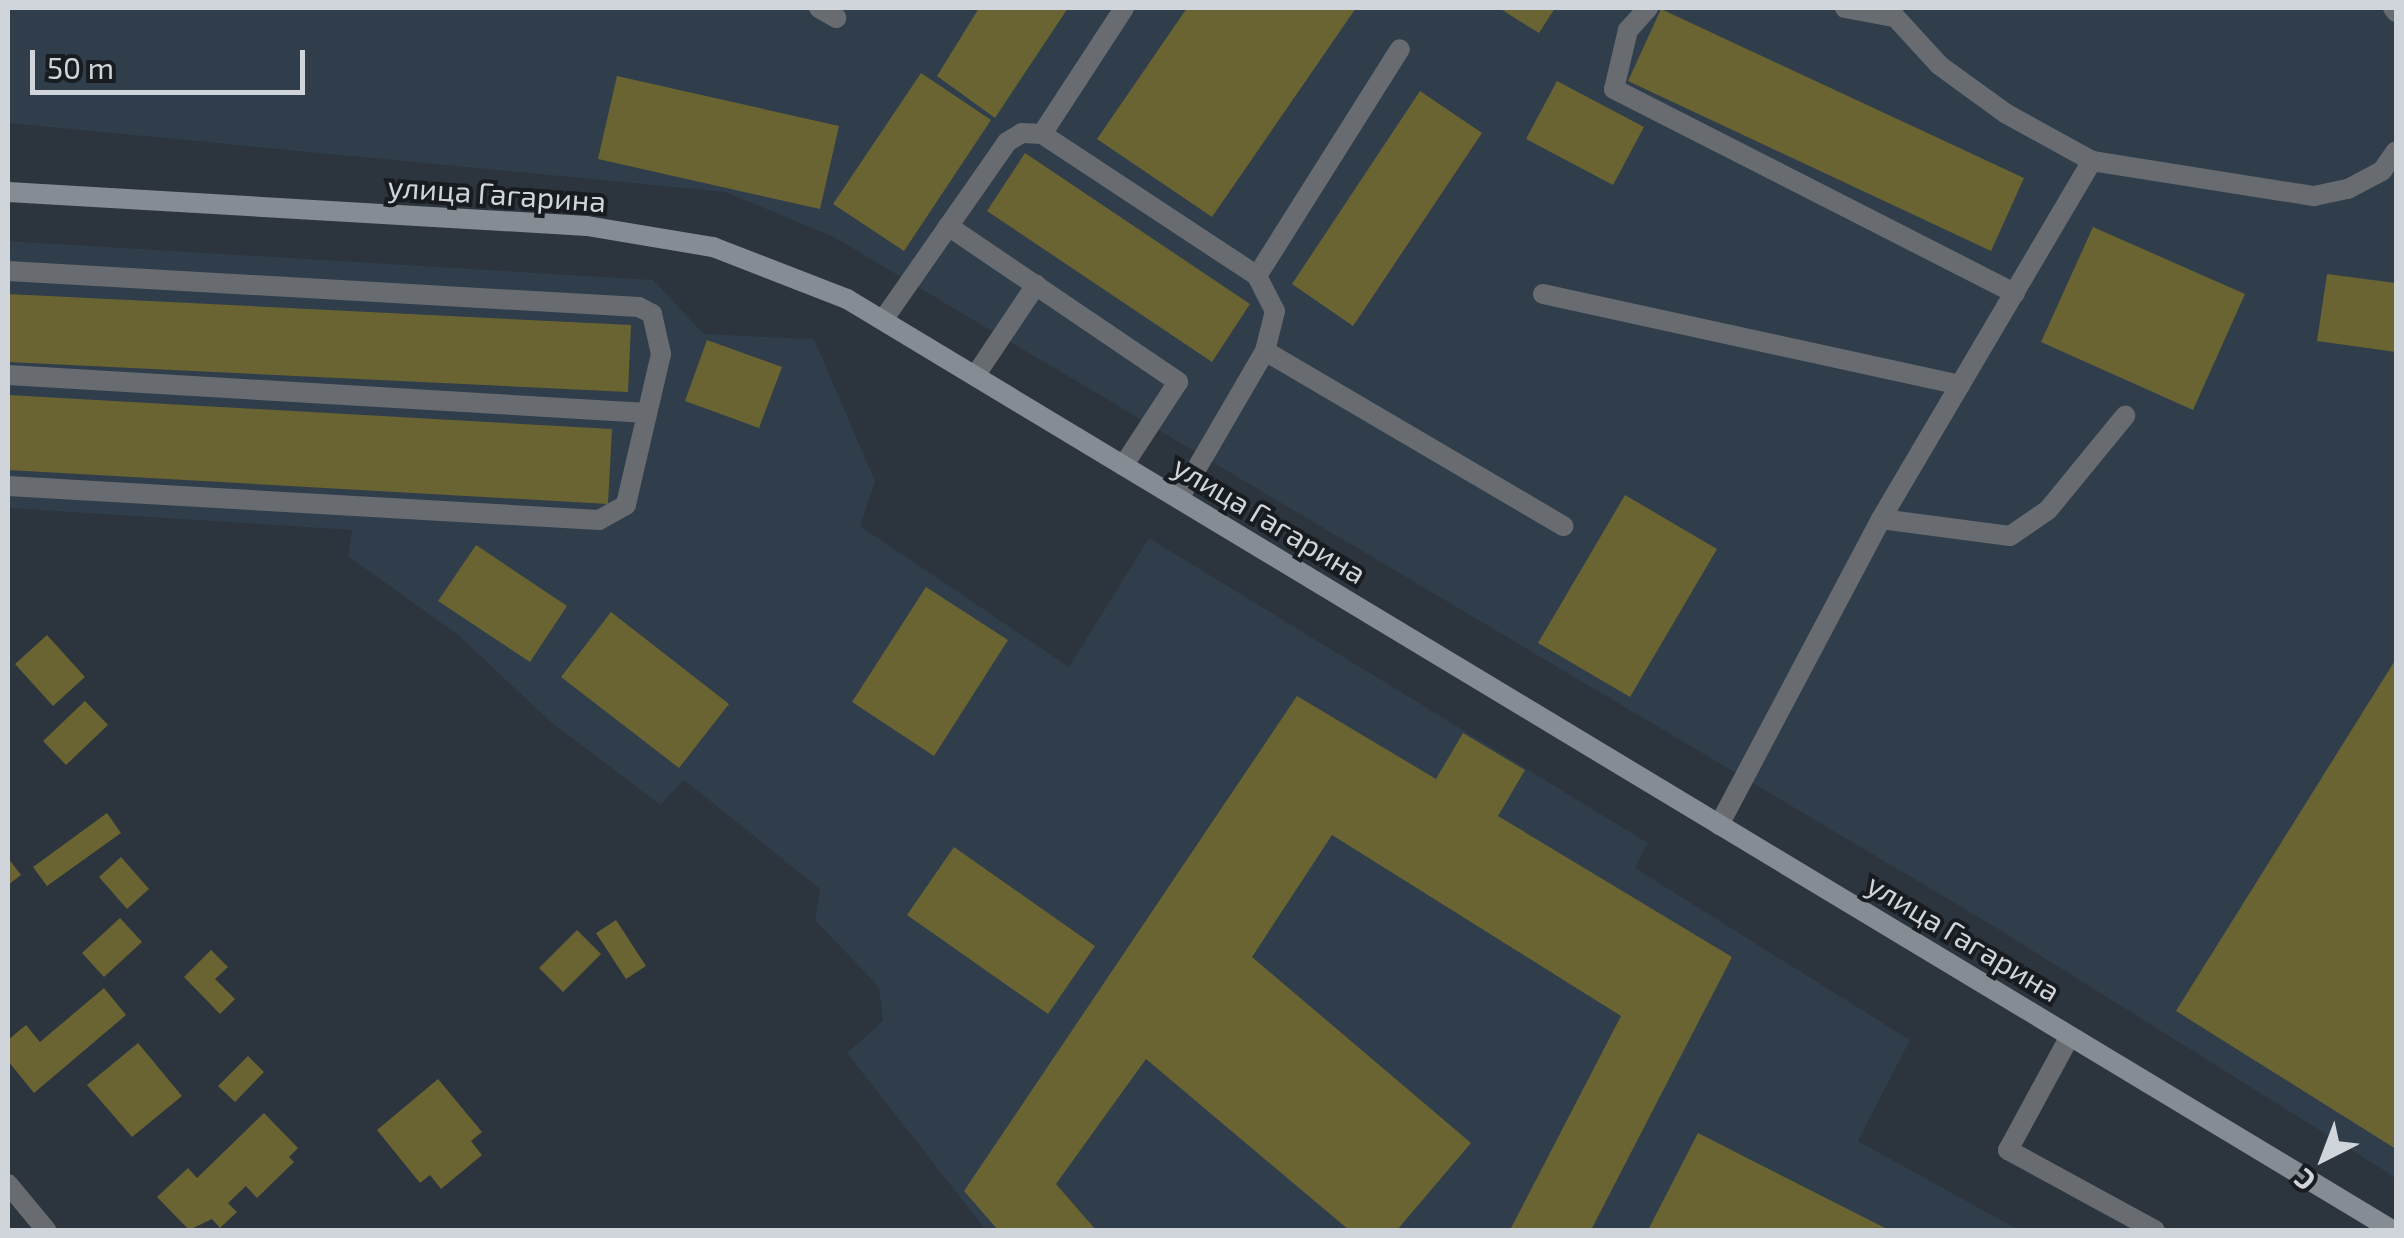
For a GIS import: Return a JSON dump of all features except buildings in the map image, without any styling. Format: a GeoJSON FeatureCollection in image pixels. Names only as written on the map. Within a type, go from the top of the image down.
{"type":"FeatureCollection","features":[{"type":"Feature","properties":{"kind":"street"},"geometry":{"type":"LineString","coordinates":[[1042,134],[1124,8]]}},
{"type":"Feature","properties":{"kind":"street"},"geometry":{"type":"LineString","coordinates":[[1648,8],[1628,30],[1614,89],[2014,292]]}},
{"type":"Feature","properties":{"kind":"street"},"geometry":{"type":"LineString","coordinates":[[1845,8],[1890,12],[1939,65],[1992,104],[2092,161],[2314,196],[2382,171],[2396,151]]}},
{"type":"Feature","properties":{"kind":"street"},"geometry":{"type":"LineString","coordinates":[[1258,276],[1400,49]]}},
{"type":"Feature","properties":{"kind":"street"},"geometry":{"type":"LineString","coordinates":[[882,320],[1007,142],[1022,132],[1042,134],[1258,276],[1275,311],[1265,351],[1179,500]]}},
{"type":"Feature","properties":{"kind":"street"},"geometry":{"type":"LineString","coordinates":[[1719,825],[1882,519],[2092,161]]}},
{"type":"Feature","properties":{"kind":"street","name":"улица Гагарина"},"geometry":{"type":"LineString","coordinates":[[8,192],[587,226],[713,248],[847,299],[2392,1230]]}},
{"type":"Feature","properties":{"kind":"street"},"geometry":{"type":"LineString","coordinates":[[948,226],[1178,382],[1123,466]]}},
{"type":"Feature","properties":{"kind":"street"},"geometry":{"type":"LineString","coordinates":[[8,271],[639,307],[652,314],[661,354],[626,505],[599,520],[8,486]]}},
{"type":"Feature","properties":{"kind":"street"},"geometry":{"type":"LineString","coordinates":[[975,376],[1036,285]]}},
{"type":"Feature","properties":{"kind":"street"},"geometry":{"type":"LineString","coordinates":[[1543,294],[1960,385]]}},
{"type":"Feature","properties":{"kind":"street"},"geometry":{"type":"LineString","coordinates":[[1265,351],[1562,526]]}},
{"type":"Feature","properties":{"kind":"street"},"geometry":{"type":"LineString","coordinates":[[8,375],[648,412]]}},
{"type":"Feature","properties":{"kind":"street"},"geometry":{"type":"LineString","coordinates":[[1882,519],[2010,536],[2048,510],[2126,416]]}},
{"type":"Feature","properties":{"kind":"street"},"geometry":{"type":"LineString","coordinates":[[2070,1036],[2008,1150],[2155,1230]]}},
{"type":"Feature","properties":{"kind":"street"},"geometry":{"type":"LineString","coordinates":[[8,1184],[46,1230]]}},
{"type":"Feature","properties":{"kind":"shaded area"},"geometry":{"type":"Polygon","coordinates":[[[8,8],[2396,8],[2396,1178],[1995,927],[832,236],[725,192],[8,123],[8,8]]]}},
{"type":"Feature","properties":{"kind":"shaded area"},"geometry":{"type":"Polygon","coordinates":[[[8,241],[653,280],[704,334],[814,339],[875,481],[860,526],[1069,667],[1149,538],[1648,843],[1635,868],[1910,1040],[1858,1141],[2019,1230],[986,1230],[847,1053],[883,1021],[879,987],[815,920],[820,889],[684,780],[660,805],[551,722],[458,635],[348,556],[352,530],[8,508],[8,241]]]}}]}
